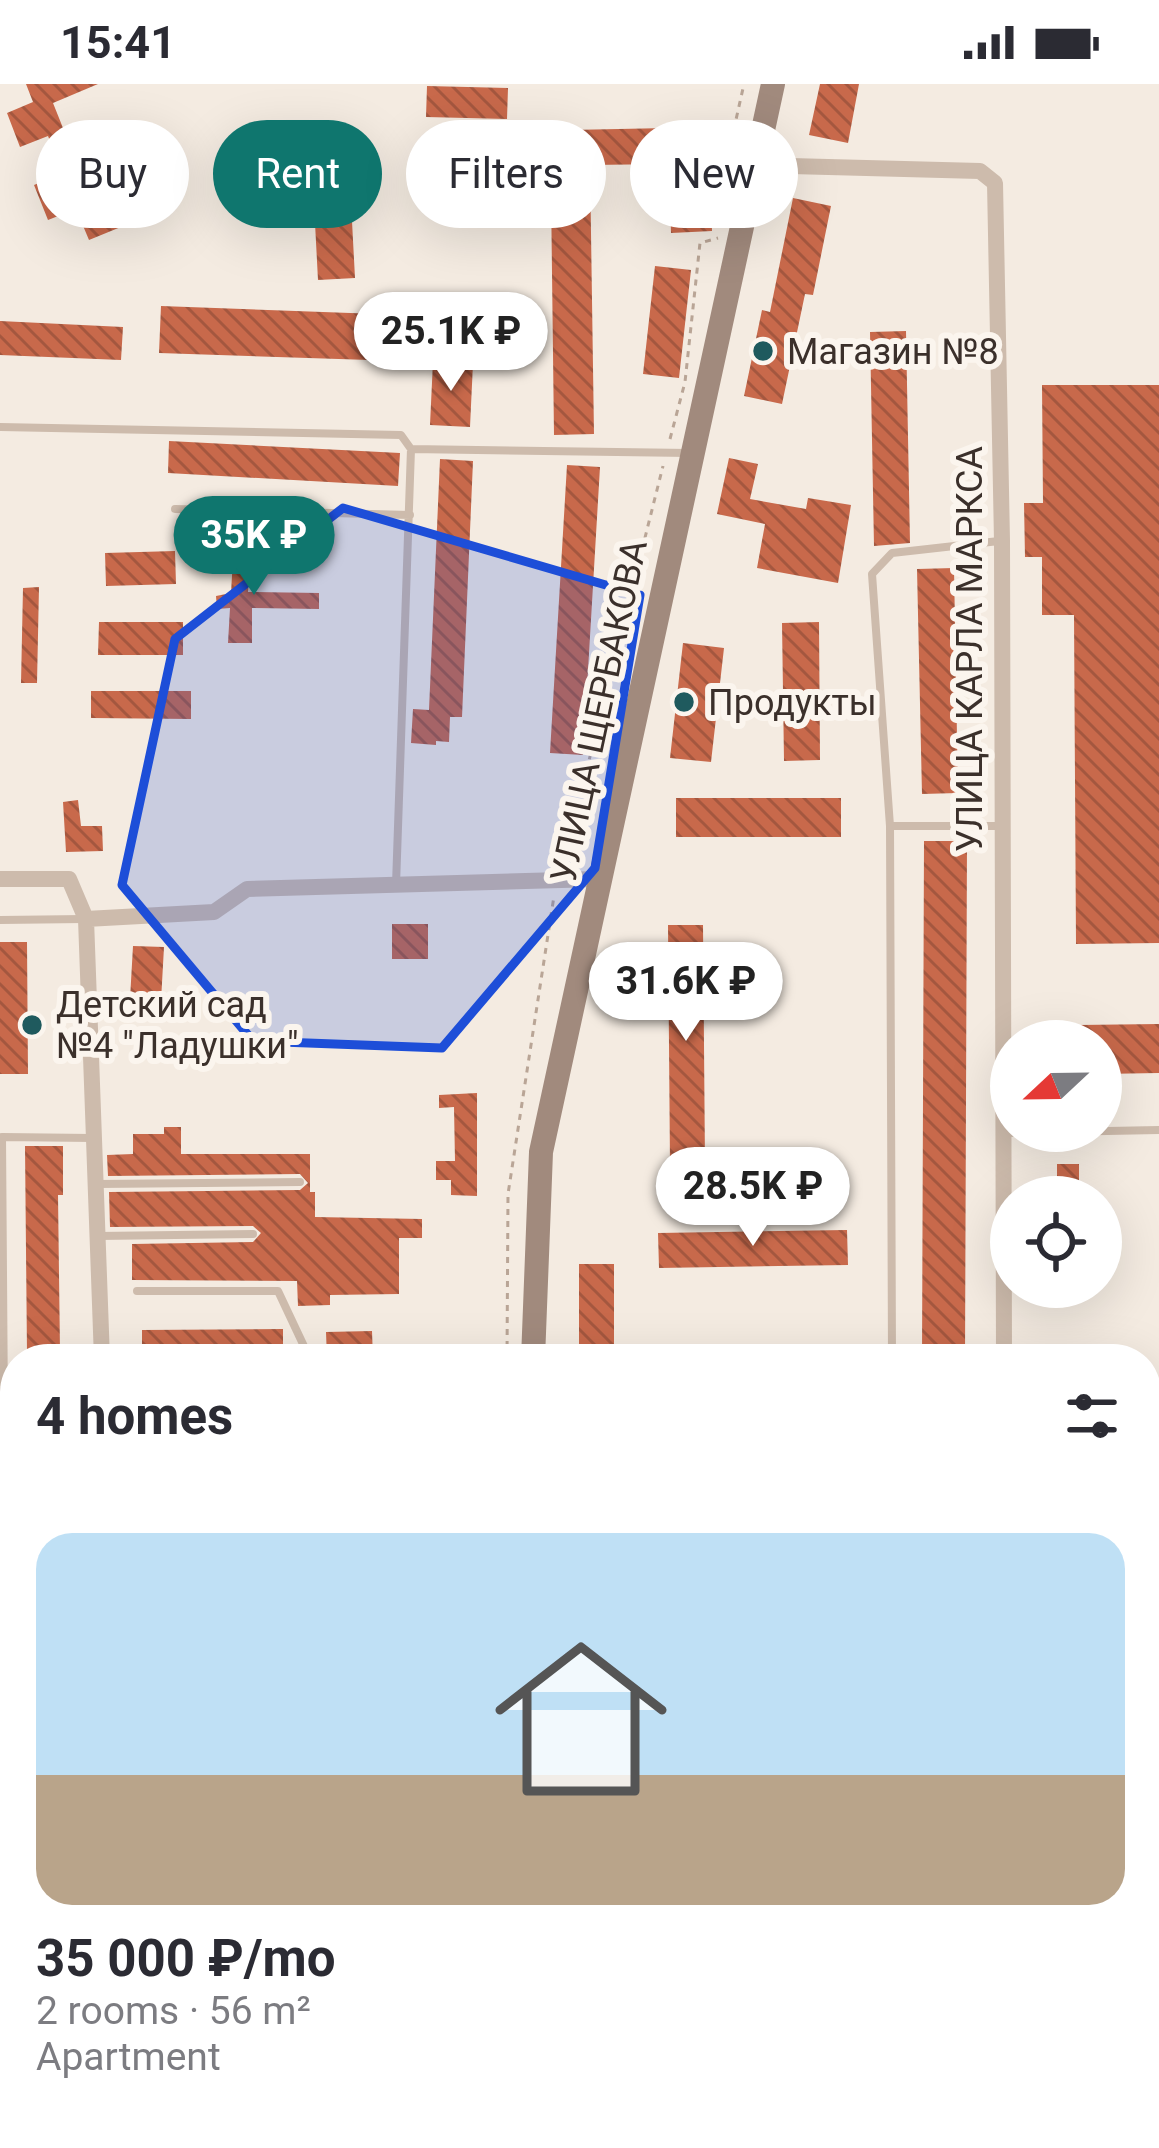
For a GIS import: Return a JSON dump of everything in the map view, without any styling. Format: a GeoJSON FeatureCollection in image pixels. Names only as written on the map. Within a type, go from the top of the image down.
{"type":"FeatureCollection","features":[{"type":"Feature","properties":{"kind":"main road","name":"УЛИЦА ЩЕРБАКОВА"},"geometry":{"type":"LineString","coordinates":[[760,120],[772,84]]}},
{"type":"Feature","properties":{"kind":"main road","name":"УЛИЦА ЩЕРБАКОВА"},"geometry":{"type":"LineString","coordinates":[[534,1344],[541,1152],[679,452],[730,228]]}},
{"type":"Feature","properties":{"kind":"street","name":"УЛИЦА КАРЛА МАРКСА"},"geometry":{"type":"LineString","coordinates":[[798,159],[980,170],[995,183],[1004,1020]]}},
{"type":"Feature","properties":{"kind":"street"},"geometry":{"type":"LineString","coordinates":[[0,879],[69,879],[86,919],[101,1344]]}},
{"type":"Feature","properties":{"kind":"street"},"geometry":{"type":"LineString","coordinates":[[86,919],[214,912],[248,889],[597,879]]}},
{"type":"Feature","properties":{"kind":"street","name":"УЛИЦА КАРЛА МАРКСА"},"geometry":{"type":"LineString","coordinates":[[1004,1152],[1004,1344]]}},
{"type":"Feature","properties":{"kind":"lane"},"geometry":{"type":"LineString","coordinates":[[0,427],[400,435],[411,449],[396,887]]}},
{"type":"Feature","properties":{"kind":"lane"},"geometry":{"type":"LineString","coordinates":[[411,449],[679,452]]}},
{"type":"Feature","properties":{"kind":"lane"},"geometry":{"type":"LineString","coordinates":[[175,509],[410,515]]}},
{"type":"Feature","properties":{"kind":"lane"},"geometry":{"type":"LineString","coordinates":[[892,1344],[890,826],[872,574],[892,554],[1002,541]]}},
{"type":"Feature","properties":{"kind":"lane"},"geometry":{"type":"LineString","coordinates":[[890,826],[1003,826]]}},
{"type":"Feature","properties":{"kind":"lane"},"geometry":{"type":"LineString","coordinates":[[0,920],[86,919]]}},
{"type":"Feature","properties":{"kind":"lane"},"geometry":{"type":"LineString","coordinates":[[1122,1131],[1159,1130]]}},
{"type":"Feature","properties":{"kind":"lane"},"geometry":{"type":"LineString","coordinates":[[4,1344],[2,1137],[92,1138]]}},
{"type":"Feature","properties":{"kind":"lane"},"geometry":{"type":"LineString","coordinates":[[94,1184],[300,1182]]}},
{"type":"Feature","properties":{"kind":"lane"},"geometry":{"type":"LineString","coordinates":[[97,1237],[253,1234]]}},
{"type":"Feature","properties":{"kind":"lane"},"geometry":{"type":"LineString","coordinates":[[137,1291],[278,1292],[303,1344]]}},
{"type":"Feature","properties":{"kind":"path"},"geometry":{"type":"LineString","coordinates":[[736,120],[744,84]]}},
{"type":"Feature","properties":{"kind":"path"},"geometry":{"type":"LineString","coordinates":[[507,1344],[508,1194],[551,904],[679,452],[700,243],[722,237]]}},
{"type":"Feature","properties":{"kind":"highlighted area"},"geometry":{"type":"Polygon","coordinates":[[[343,508],[640,595],[595,868],[442,1048],[253,1041],[122,885],[175,639],[343,508]]]}},
{"type":"Feature","properties":{"kind":"building"},"geometry":{"type":"Polygon","coordinates":[[[26,84],[98,84],[53,103],[60,120],[36,120],[36,141],[20,147],[7,113],[33,102],[26,84]]]}},
{"type":"Feature","properties":{"kind":"building"},"geometry":{"type":"Polygon","coordinates":[[[820,84],[859,84],[848,143],[809,135],[820,84]]]}},
{"type":"Feature","properties":{"kind":"building"},"geometry":{"type":"Polygon","coordinates":[[[427,86],[508,88],[507,119],[426,117],[427,86]]]}},
{"type":"Feature","properties":{"kind":"building"},"geometry":{"type":"Polygon","coordinates":[[[606,129],[630,129],[630,164],[606,165],[606,129]]]}},
{"type":"Feature","properties":{"kind":"building"},"geometry":{"type":"Polygon","coordinates":[[[798,199],[831,206],[813,295],[805,294],[782,404],[744,396],[762,310],[770,312],[787,228],[798,228],[798,199]]]}},
{"type":"Feature","properties":{"kind":"building"},"geometry":{"type":"Polygon","coordinates":[[[84,228],[118,228],[89,240],[84,228]]]}},
{"type":"Feature","properties":{"kind":"building"},"geometry":{"type":"Polygon","coordinates":[[[315,228],[352,228],[355,278],[318,280],[315,228]]]}},
{"type":"Feature","properties":{"kind":"building"},"geometry":{"type":"Polygon","coordinates":[[[551,228],[591,228],[594,434],[554,435],[551,228]]]}},
{"type":"Feature","properties":{"kind":"building"},"geometry":{"type":"Polygon","coordinates":[[[671,228],[712,228],[712,231],[671,233],[671,228]]]}},
{"type":"Feature","properties":{"kind":"building"},"geometry":{"type":"Polygon","coordinates":[[[655,266],[691,270],[679,378],[643,374],[655,266]]]}},
{"type":"Feature","properties":{"kind":"building"},"geometry":{"type":"Polygon","coordinates":[[[161,306],[433,316],[431,362],[159,353],[161,306]]]}},
{"type":"Feature","properties":{"kind":"building"},"geometry":{"type":"Polygon","coordinates":[[[0,321],[123,327],[121,360],[0,355],[0,321]]]}},
{"type":"Feature","properties":{"kind":"building"},"geometry":{"type":"Polygon","coordinates":[[[906,331],[910,543],[874,546],[870,332],[906,331]]]}},
{"type":"Feature","properties":{"kind":"building"},"geometry":{"type":"Polygon","coordinates":[[[433,361],[473,363],[470,427],[430,425],[433,361]]]}},
{"type":"Feature","properties":{"kind":"building"},"geometry":{"type":"Polygon","coordinates":[[[1042,385],[1159,385],[1159,943],[1076,944],[1074,615],[1042,615],[1042,557],[1025,557],[1024,503],[1043,503],[1042,385]]]}},
{"type":"Feature","properties":{"kind":"building"},"geometry":{"type":"Polygon","coordinates":[[[169,441],[400,453],[398,486],[168,473],[169,441]]]}},
{"type":"Feature","properties":{"kind":"building"},"geometry":{"type":"Polygon","coordinates":[[[729,458],[758,464],[750,499],[806,509],[808,498],[851,505],[838,583],[757,568],[765,524],[717,514],[729,458]]]}},
{"type":"Feature","properties":{"kind":"building"},"geometry":{"type":"Polygon","coordinates":[[[440,459],[473,461],[462,717],[450,717],[449,742],[436,741],[436,745],[411,743],[413,709],[429,710],[440,459]]]}},
{"type":"Feature","properties":{"kind":"building"},"geometry":{"type":"Polygon","coordinates":[[[567,465],[600,467],[583,755],[550,753],[567,465]]]}},
{"type":"Feature","properties":{"kind":"building"},"geometry":{"type":"Polygon","coordinates":[[[234,541],[251,542],[248,592],[319,593],[319,609],[252,608],[252,643],[228,643],[230,608],[217,609],[216,596],[231,593],[234,541]]]}},
{"type":"Feature","properties":{"kind":"building"},"geometry":{"type":"Polygon","coordinates":[[[175,551],[176,584],[106,586],[105,553],[175,551]]]}},
{"type":"Feature","properties":{"kind":"building"},"geometry":{"type":"Polygon","coordinates":[[[954,568],[958,793],[922,794],[917,569],[954,568]]]}},
{"type":"Feature","properties":{"kind":"building"},"geometry":{"type":"Polygon","coordinates":[[[39,587],[37,683],[21,683],[23,588],[39,587]]]}},
{"type":"Feature","properties":{"kind":"building"},"geometry":{"type":"Polygon","coordinates":[[[99,622],[183,622],[183,655],[98,655],[99,622]]]}},
{"type":"Feature","properties":{"kind":"building"},"geometry":{"type":"Polygon","coordinates":[[[819,622],[820,760],[784,761],[782,623],[819,622]]]}},
{"type":"Feature","properties":{"kind":"building"},"geometry":{"type":"Polygon","coordinates":[[[683,643],[724,648],[711,762],[670,758],[683,643]]]}},
{"type":"Feature","properties":{"kind":"building"},"geometry":{"type":"Polygon","coordinates":[[[91,691],[191,691],[191,719],[91,718],[91,691]]]}},
{"type":"Feature","properties":{"kind":"building"},"geometry":{"type":"Polygon","coordinates":[[[676,798],[841,798],[841,837],[676,837],[676,798]]]}},
{"type":"Feature","properties":{"kind":"building"},"geometry":{"type":"Polygon","coordinates":[[[78,800],[81,826],[102,826],[103,851],[66,852],[63,802],[78,800]]]}},
{"type":"Feature","properties":{"kind":"building"},"geometry":{"type":"Polygon","coordinates":[[[924,841],[967,841],[965,1344],[922,1344],[924,841]]]}},
{"type":"Feature","properties":{"kind":"building"},"geometry":{"type":"Polygon","coordinates":[[[392,924],[428,924],[428,959],[392,959],[392,924]]]}},
{"type":"Feature","properties":{"kind":"building"},"geometry":{"type":"Polygon","coordinates":[[[668,925],[703,925],[705,1164],[670,1164],[668,925]]]}},
{"type":"Feature","properties":{"kind":"building"},"geometry":{"type":"Polygon","coordinates":[[[0,942],[27,942],[28,1074],[0,1074],[0,942]]]}},
{"type":"Feature","properties":{"kind":"building"},"geometry":{"type":"Polygon","coordinates":[[[133,946],[164,947],[161,1001],[130,999],[133,946]]]}},
{"type":"Feature","properties":{"kind":"building"},"geometry":{"type":"Polygon","coordinates":[[[1122,1024],[1159,1024],[1159,1073],[1122,1074],[1122,1024]]]}},
{"type":"Feature","properties":{"kind":"building"},"geometry":{"type":"Polygon","coordinates":[[[477,1093],[477,1196],[451,1195],[451,1180],[436,1180],[436,1161],[455,1161],[454,1107],[439,1108],[439,1095],[477,1093]]]}},
{"type":"Feature","properties":{"kind":"building"},"geometry":{"type":"Polygon","coordinates":[[[164,1127],[181,1127],[181,1154],[310,1154],[315,1217],[422,1219],[422,1238],[399,1238],[399,1294],[330,1295],[330,1305],[298,1306],[297,1281],[132,1280],[132,1244],[253,1242],[261,1233],[253,1226],[110,1227],[109,1192],[300,1190],[308,1183],[300,1174],[108,1176],[107,1155],[133,1154],[133,1134],[164,1134],[164,1127]]]}},
{"type":"Feature","properties":{"kind":"building"},"geometry":{"type":"Polygon","coordinates":[[[25,1146],[63,1146],[63,1195],[58,1195],[60,1344],[27,1344],[25,1146]]]}},
{"type":"Feature","properties":{"kind":"building"},"geometry":{"type":"Polygon","coordinates":[[[1057,1164],[1079,1164],[1079,1176],[1057,1176],[1057,1164]]]}},
{"type":"Feature","properties":{"kind":"building"},"geometry":{"type":"Polygon","coordinates":[[[847,1230],[848,1265],[659,1268],[658,1233],[847,1230]]]}},
{"type":"Feature","properties":{"kind":"building"},"geometry":{"type":"Polygon","coordinates":[[[579,1264],[614,1264],[614,1344],[579,1344],[579,1264]]]}},
{"type":"Feature","properties":{"kind":"building"},"geometry":{"type":"Polygon","coordinates":[[[283,1329],[283,1344],[142,1344],[142,1330],[283,1329]]]}},
{"type":"Feature","properties":{"kind":"building"},"geometry":{"type":"Polygon","coordinates":[[[372,1331],[372,1344],[326,1344],[326,1332],[372,1331]]]}},
{"type":"Feature","properties":{"kind":"place","name":"Магазин №8"},"geometry":{"type":"Point","coordinates":[763,351]}},
{"type":"Feature","properties":{"kind":"place","name":"Продукты"},"geometry":{"type":"Point","coordinates":[684,702]}},
{"type":"Feature","properties":{"kind":"place","name":"Детский сад №4 \"Ладушки\""},"geometry":{"type":"Point","coordinates":[32,1025]}}]}
